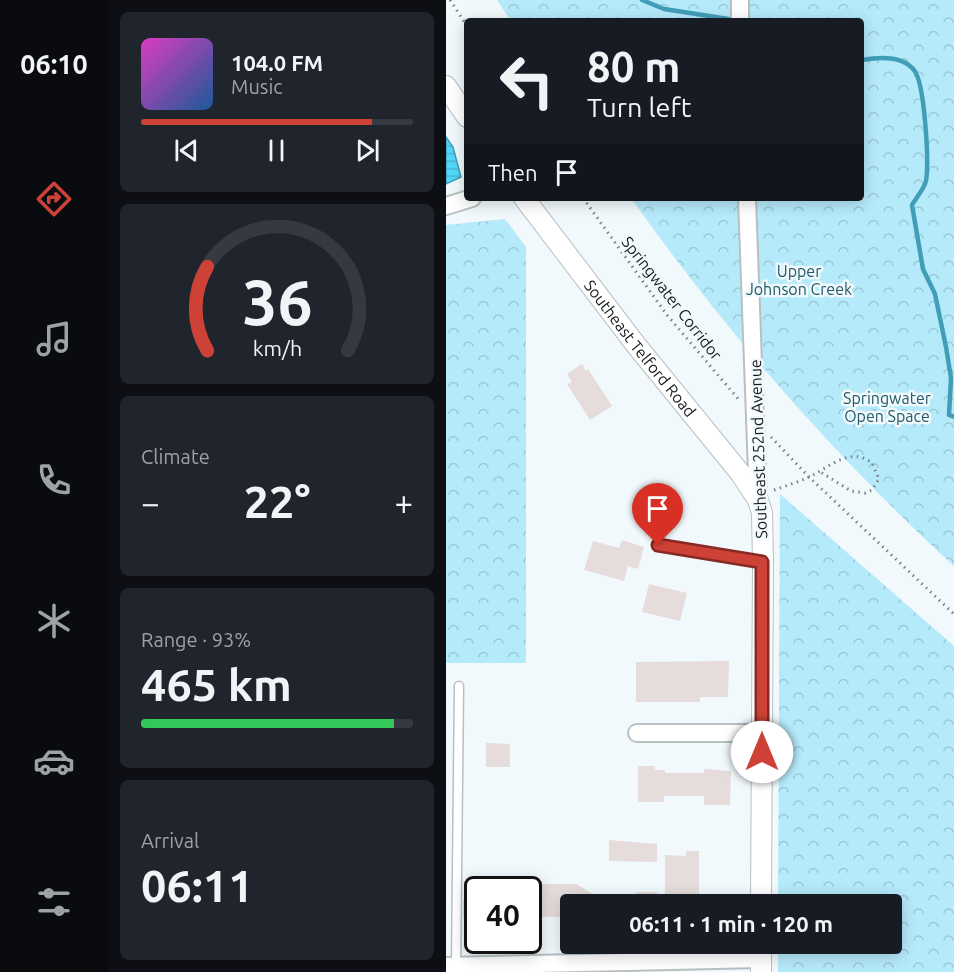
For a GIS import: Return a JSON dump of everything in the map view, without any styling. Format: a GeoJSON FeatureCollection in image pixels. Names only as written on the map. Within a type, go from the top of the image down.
{"type":"FeatureCollection","features":[{"type":"Feature","properties":{"kind":"street"},"geometry":{"type":"LineString","coordinates":[[740,0],[740,18]]}},
{"type":"Feature","properties":{"kind":"street"},"geometry":{"type":"LineString","coordinates":[[446,86],[464,113]]}},
{"type":"Feature","properties":{"kind":"street"},"geometry":{"type":"LineString","coordinates":[[446,206],[464,200]]}},
{"type":"Feature","properties":{"kind":"street","name":"Southeast Telford Road"},"geometry":{"type":"LineString","coordinates":[[526,201],[636,345],[741,474],[758,500]]}},
{"type":"Feature","properties":{"kind":"street","name":"Southeast 252nd Avenue"},"geometry":{"type":"LineString","coordinates":[[747,201],[758,500],[762,513],[761,894]]}},
{"type":"Feature","properties":{"kind":"street"},"geometry":{"type":"LineString","coordinates":[[637,733],[763,733]]}},
{"type":"Feature","properties":{"kind":"street"},"geometry":{"type":"LineString","coordinates":[[451,966],[484,969],[761,958]]}},
{"type":"Feature","properties":{"kind":"lane"},"geometry":{"type":"LineString","coordinates":[[658,545],[762,562]]}},
{"type":"Feature","properties":{"kind":"lane"},"geometry":{"type":"LineString","coordinates":[[451,966],[459,686]]}},
{"type":"Feature","properties":{"kind":"path"},"geometry":{"type":"LineString","coordinates":[[450,0],[464,21]]}},
{"type":"Feature","properties":{"kind":"path","name":"Springwater Corridor"},"geometry":{"type":"LineString","coordinates":[[585,201],[667,315],[747,407]]}},
{"type":"Feature","properties":{"kind":"path"},"geometry":{"type":"LineString","coordinates":[[770,436],[809,477],[954,615]]}},
{"type":"Feature","properties":{"kind":"path"},"geometry":{"type":"LineString","coordinates":[[758,500],[774,490],[809,477],[819,471],[838,460],[857,455],[872,463],[879,479],[872,490],[858,493],[819,471]]}},
{"type":"Feature","properties":{"kind":"green space","name":"Upper Johnson Creek"},"geometry":{"type":"Polygon","coordinates":[[[497,0],[954,0],[954,566],[866,481],[783,391],[667,248],[633,201],[864,201],[864,18],[509,18],[497,0]]]}},
{"type":"Feature","properties":{"kind":"green space"},"geometry":{"type":"Polygon","coordinates":[[[505,219],[526,247],[526,663],[446,663],[446,225],[505,219]]]}},
{"type":"Feature","properties":{"kind":"green space"},"geometry":{"type":"Polygon","coordinates":[[[780,494],[954,646],[954,972],[778,972],[778,954],[902,954],[902,894],[778,894],[780,494]]]}},
{"type":"Feature","properties":{"kind":"water"},"geometry":{"type":"Polygon","coordinates":[[[446,137],[453,147],[461,177],[446,184],[446,137]]]}},
{"type":"Feature","properties":{"kind":"building"},"geometry":{"type":"Polygon","coordinates":[[[582,364],[586,371],[588,369],[612,406],[590,420],[567,384],[572,382],[567,374],[582,364]]]}},
{"type":"Feature","properties":{"kind":"building"},"geometry":{"type":"Polygon","coordinates":[[[622,540],[644,547],[638,569],[628,566],[624,581],[584,570],[593,541],[619,548],[622,540]]]}},
{"type":"Feature","properties":{"kind":"building"},"geometry":{"type":"Polygon","coordinates":[[[649,584],[687,593],[680,621],[642,612],[649,584]]]}},
{"type":"Feature","properties":{"kind":"building"},"geometry":{"type":"Polygon","coordinates":[[[729,661],[728,697],[700,697],[700,702],[636,702],[636,662],[729,661]]]}},
{"type":"Feature","properties":{"kind":"building"},"geometry":{"type":"Polygon","coordinates":[[[486,743],[510,744],[510,767],[486,767],[486,743]]]}},
{"type":"Feature","properties":{"kind":"building"},"geometry":{"type":"Polygon","coordinates":[[[638,766],[655,766],[655,770],[665,770],[665,773],[704,773],[704,769],[731,771],[730,805],[704,805],[704,796],[664,796],[664,802],[638,802],[638,766]]]}},
{"type":"Feature","properties":{"kind":"building"},"geometry":{"type":"Polygon","coordinates":[[[609,840],[657,844],[657,862],[609,861],[609,840]]]}},
{"type":"Feature","properties":{"kind":"building"},"geometry":{"type":"Polygon","coordinates":[[[686,851],[699,851],[699,894],[665,894],[665,855],[686,856],[686,851]]]}},
{"type":"Feature","properties":{"kind":"building"},"geometry":{"type":"Polygon","coordinates":[[[542,884],[576,884],[593,894],[560,894],[560,917],[542,917],[542,884]]]}},
{"type":"Feature","properties":{"kind":"building"},"geometry":{"type":"Polygon","coordinates":[[[636,892],[657,892],[657,894],[636,894],[636,892]]]}},
{"type":"Feature","properties":{"kind":"waterway"},"geometry":{"type":"LineString","coordinates":[[642,0],[664,9],[722,18]]}},
{"type":"Feature","properties":{"kind":"waterway"},"geometry":{"type":"LineString","coordinates":[[864,60],[896,59],[909,65],[918,78],[925,124],[927,172],[925,184],[912,205],[923,269],[935,294],[946,347],[951,378],[949,415],[955,417]]}},
{"type":"Feature","properties":{"kind":"route"},"geometry":{"type":"LineString","coordinates":[[658,545],[762,562],[762,752]]}},
{"type":"Feature","properties":{"kind":"park label","name":"Springwater Open Space"},"geometry":{"type":"Point","coordinates":[887,407]}}]}
